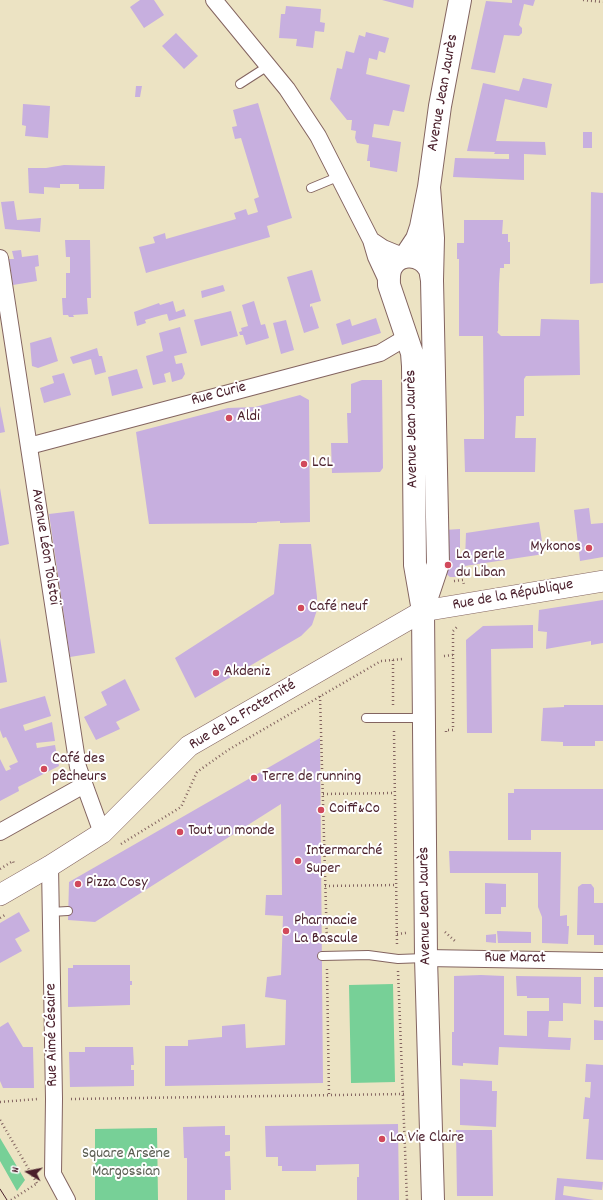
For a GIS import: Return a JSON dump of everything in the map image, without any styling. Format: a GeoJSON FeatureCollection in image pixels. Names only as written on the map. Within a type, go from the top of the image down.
{"type":"FeatureCollection","features":[{"type":"Feature","properties":{"kind":"main road","name":"Avenue Jean Jaurès"},"geometry":{"type":"LineString","coordinates":[[405,257],[417,239],[421,227],[429,187],[440,106],[460,0]]}},
{"type":"Feature","properties":{"kind":"main road","name":"Avenue Jean Jaurès"},"geometry":{"type":"LineString","coordinates":[[423,611],[438,564],[432,280],[433,238],[429,187]]}},
{"type":"Feature","properties":{"kind":"main road","name":"Avenue Jean Jaurès"},"geometry":{"type":"LineString","coordinates":[[432,280],[429,268],[422,259],[413,256],[398,260],[392,266],[389,274],[389,285],[412,353],[413,366],[415,565],[423,611],[426,958],[433,1200]]}},
{"type":"Feature","properties":{"kind":"street"},"geometry":{"type":"LineString","coordinates":[[214,0],[287,89],[318,136],[340,176],[371,240],[376,256],[389,285]]}},
{"type":"Feature","properties":{"kind":"street"},"geometry":{"type":"LineString","coordinates":[[371,240],[383,248],[405,257]]}},
{"type":"Feature","properties":{"kind":"street","name":"Avenue Léon Tolstoï"},"geometry":{"type":"LineString","coordinates":[[0,258],[78,767],[84,785],[109,840]]}},
{"type":"Feature","properties":{"kind":"street","name":"Rue Curie"},"geometry":{"type":"LineString","coordinates":[[29,446],[380,353],[407,337]]}},
{"type":"Feature","properties":{"kind":"street","name":"Rue de la République"},"geometry":{"type":"LineString","coordinates":[[423,611],[603,581]]}},
{"type":"Feature","properties":{"kind":"street","name":"Rue de la Fraternité"},"geometry":{"type":"LineString","coordinates":[[0,894],[50,866],[109,840],[189,746],[423,611]]}},
{"type":"Feature","properties":{"kind":"street"},"geometry":{"type":"LineString","coordinates":[[0,832],[84,785]]}},
{"type":"Feature","properties":{"kind":"street","name":"Rue Aimé Césaire"},"geometry":{"type":"LineString","coordinates":[[50,866],[54,1099],[53,1174],[67,1200]]}},
{"type":"Feature","properties":{"kind":"street","name":"Rue Marat"},"geometry":{"type":"LineString","coordinates":[[426,958],[603,961]]}},
{"type":"Feature","properties":{"kind":"lane"},"geometry":{"type":"LineString","coordinates":[[240,84],[268,66]]}},
{"type":"Feature","properties":{"kind":"lane"},"geometry":{"type":"LineString","coordinates":[[311,188],[340,176]]}},
{"type":"Feature","properties":{"kind":"lane"},"geometry":{"type":"LineString","coordinates":[[366,718],[424,718]]}},
{"type":"Feature","properties":{"kind":"lane"},"geometry":{"type":"LineString","coordinates":[[50,912],[68,911]]}},
{"type":"Feature","properties":{"kind":"lane"},"geometry":{"type":"LineString","coordinates":[[324,956],[368,955],[398,959],[426,958]]}},
{"type":"Feature","properties":{"kind":"path"},"geometry":{"type":"LineString","coordinates":[[583,0],[603,2]]}},
{"type":"Feature","properties":{"kind":"path"},"geometry":{"type":"LineString","coordinates":[[446,738],[446,730],[453,730],[453,631],[468,616],[463,580]]}},
{"type":"Feature","properties":{"kind":"path"},"geometry":{"type":"LineString","coordinates":[[393,660],[396,885],[407,1200]]}},
{"type":"Feature","properties":{"kind":"path"},"geometry":{"type":"LineString","coordinates":[[109,840],[181,807],[196,772],[228,750],[381,661]]}},
{"type":"Feature","properties":{"kind":"path"},"geometry":{"type":"LineString","coordinates":[[320,696],[325,886],[324,956],[329,1096]]}},
{"type":"Feature","properties":{"kind":"path"},"geometry":{"type":"LineString","coordinates":[[323,794],[394,793]]}},
{"type":"Feature","properties":{"kind":"path"},"geometry":{"type":"LineString","coordinates":[[0,869],[13,861]]}},
{"type":"Feature","properties":{"kind":"path"},"geometry":{"type":"LineString","coordinates":[[325,886],[396,885]]}},
{"type":"Feature","properties":{"kind":"path"},"geometry":{"type":"LineString","coordinates":[[0,918],[7,914]]}},
{"type":"Feature","properties":{"kind":"path"},"geometry":{"type":"LineString","coordinates":[[445,924],[445,932]]}},
{"type":"Feature","properties":{"kind":"path"},"geometry":{"type":"LineString","coordinates":[[0,1102],[54,1099],[404,1094]]}},
{"type":"Feature","properties":{"kind":"path"},"geometry":{"type":"LineString","coordinates":[[0,1120],[40,1189]]}},
{"type":"Feature","properties":{"kind":"path"},"geometry":{"type":"LineString","coordinates":[[10,1200],[37,1184],[50,1183],[56,1180]]}},
{"type":"Feature","properties":{"kind":"green space"},"geometry":{"type":"Polygon","coordinates":[[[393,984],[395,1082],[351,1083],[349,985],[393,984]]]}},
{"type":"Feature","properties":{"kind":"green space","name":"Square Arsène Margossian"},"geometry":{"type":"Polygon","coordinates":[[[157,1128],[158,1200],[95,1200],[95,1129],[157,1128]]]}},
{"type":"Feature","properties":{"kind":"green space"},"geometry":{"type":"Polygon","coordinates":[[[0,1138],[25,1180],[17,1191],[0,1161],[0,1138]]]}},
{"type":"Feature","properties":{"kind":"building"},"geometry":{"type":"Polygon","coordinates":[[[140,0],[154,0],[164,15],[144,28],[130,7],[140,0]]]}},
{"type":"Feature","properties":{"kind":"building"},"geometry":{"type":"Polygon","coordinates":[[[382,0],[414,0],[413,8],[382,0]]]}},
{"type":"Feature","properties":{"kind":"building"},"geometry":{"type":"Polygon","coordinates":[[[512,0],[535,0],[533,6],[524,4],[519,25],[522,28],[522,33],[519,36],[504,35],[495,73],[471,69],[486,1],[512,3],[512,0]]]}},
{"type":"Feature","properties":{"kind":"building"},"geometry":{"type":"Polygon","coordinates":[[[286,6],[321,9],[320,22],[325,23],[324,32],[315,31],[313,48],[296,46],[297,39],[279,38],[281,14],[285,14],[286,6]]]}},
{"type":"Feature","properties":{"kind":"building"},"geometry":{"type":"Polygon","coordinates":[[[366,32],[389,38],[385,53],[379,51],[377,60],[369,58],[366,74],[410,85],[404,112],[393,110],[389,126],[374,124],[372,137],[401,142],[397,172],[370,167],[370,161],[367,161],[369,145],[357,143],[355,138],[356,131],[351,130],[352,120],[347,120],[330,99],[337,68],[342,69],[346,51],[354,53],[359,35],[365,37],[366,32]]]}},
{"type":"Feature","properties":{"kind":"building"},"geometry":{"type":"Polygon","coordinates":[[[176,33],[198,56],[184,69],[162,46],[176,33]]]}},
{"type":"Feature","properties":{"kind":"building"},"geometry":{"type":"Polygon","coordinates":[[[523,78],[552,84],[547,108],[505,99],[496,141],[545,142],[546,155],[524,154],[524,180],[453,177],[455,158],[509,159],[509,154],[467,151],[483,83],[519,91],[523,78]]]}},
{"type":"Feature","properties":{"kind":"building"},"geometry":{"type":"Polygon","coordinates":[[[136,86],[142,86],[140,97],[135,97],[136,86]]]}},
{"type":"Feature","properties":{"kind":"building"},"geometry":{"type":"Polygon","coordinates":[[[258,103],[292,218],[267,226],[270,237],[146,273],[139,247],[155,243],[153,237],[165,233],[166,239],[236,219],[234,213],[246,209],[248,215],[258,212],[254,199],[259,197],[241,138],[235,139],[232,127],[237,126],[233,110],[258,103]]]}},
{"type":"Feature","properties":{"kind":"building"},"geometry":{"type":"Polygon","coordinates":[[[23,104],[50,106],[48,138],[25,136],[26,126],[22,125],[23,104]]]}},
{"type":"Feature","properties":{"kind":"building"},"geometry":{"type":"Polygon","coordinates":[[[583,132],[592,132],[592,148],[583,148],[583,132]]]}},
{"type":"Feature","properties":{"kind":"building"},"geometry":{"type":"Polygon","coordinates":[[[64,165],[105,166],[104,189],[79,189],[79,184],[60,184],[60,188],[44,187],[44,194],[29,193],[28,168],[46,168],[64,165]]]}},
{"type":"Feature","properties":{"kind":"building"},"geometry":{"type":"Polygon","coordinates":[[[591,192],[603,193],[603,283],[590,284],[591,192]]]}},
{"type":"Feature","properties":{"kind":"building"},"geometry":{"type":"Polygon","coordinates":[[[14,201],[17,220],[41,218],[40,232],[5,229],[1,202],[14,201]]]}},
{"type":"Feature","properties":{"kind":"building"},"geometry":{"type":"Polygon","coordinates":[[[464,220],[503,220],[502,234],[508,234],[508,242],[510,242],[510,264],[504,264],[504,268],[500,268],[497,332],[501,336],[540,336],[541,319],[579,320],[580,375],[526,376],[524,379],[524,416],[516,416],[515,438],[536,438],[535,472],[465,472],[464,439],[484,439],[484,416],[483,336],[459,336],[459,259],[457,259],[457,243],[464,243],[464,220]]]}},
{"type":"Feature","properties":{"kind":"building"},"geometry":{"type":"Polygon","coordinates":[[[65,240],[90,240],[91,298],[87,298],[88,314],[73,315],[74,317],[63,315],[62,298],[66,298],[66,273],[70,273],[70,257],[66,257],[65,240]]]}},
{"type":"Feature","properties":{"kind":"building"},"geometry":{"type":"Polygon","coordinates":[[[21,250],[22,257],[38,255],[39,266],[35,267],[37,281],[13,285],[9,259],[14,259],[12,251],[21,250]]]}},
{"type":"Feature","properties":{"kind":"building"},"geometry":{"type":"Polygon","coordinates":[[[312,270],[321,301],[310,304],[310,307],[312,306],[319,328],[304,333],[287,277],[312,270]]]}},
{"type":"Feature","properties":{"kind":"building"},"geometry":{"type":"Polygon","coordinates":[[[223,285],[225,291],[202,298],[201,291],[223,285]]]}},
{"type":"Feature","properties":{"kind":"building"},"geometry":{"type":"Polygon","coordinates":[[[173,301],[176,312],[184,309],[186,316],[169,321],[167,314],[162,315],[145,320],[146,323],[137,326],[134,312],[159,303],[160,305],[173,301]]]}},
{"type":"Feature","properties":{"kind":"building"},"geometry":{"type":"Polygon","coordinates":[[[254,301],[261,325],[265,324],[269,338],[246,345],[243,335],[240,335],[239,332],[242,331],[241,328],[248,326],[242,305],[254,301]]]}},
{"type":"Feature","properties":{"kind":"building"},"geometry":{"type":"Polygon","coordinates":[[[231,311],[238,336],[201,346],[194,320],[231,311]]]}},
{"type":"Feature","properties":{"kind":"building"},"geometry":{"type":"Polygon","coordinates":[[[376,318],[381,333],[342,345],[336,324],[350,319],[352,326],[376,318]]]}},
{"type":"Feature","properties":{"kind":"building"},"geometry":{"type":"Polygon","coordinates":[[[286,320],[294,350],[281,354],[273,323],[286,320]]]}},
{"type":"Feature","properties":{"kind":"building"},"geometry":{"type":"Polygon","coordinates":[[[180,327],[187,353],[174,356],[176,364],[182,363],[185,374],[182,379],[172,382],[170,372],[164,374],[166,382],[153,385],[146,356],[163,351],[159,333],[180,327]]]}},
{"type":"Feature","properties":{"kind":"building"},"geometry":{"type":"Polygon","coordinates":[[[51,337],[58,361],[38,368],[32,366],[30,343],[51,337]]]}},
{"type":"Feature","properties":{"kind":"building"},"geometry":{"type":"Polygon","coordinates":[[[97,348],[99,356],[102,356],[106,372],[95,375],[91,359],[73,364],[70,357],[97,348]]]}},
{"type":"Feature","properties":{"kind":"building"},"geometry":{"type":"Polygon","coordinates":[[[137,369],[143,388],[112,396],[108,377],[137,369]]]}},
{"type":"Feature","properties":{"kind":"building"},"geometry":{"type":"Polygon","coordinates":[[[64,373],[71,395],[44,403],[40,388],[54,383],[52,376],[64,373]]]}},
{"type":"Feature","properties":{"kind":"building"},"geometry":{"type":"Polygon","coordinates":[[[362,380],[382,380],[383,468],[380,472],[332,473],[331,443],[348,443],[347,413],[351,413],[351,384],[362,380]]]}},
{"type":"Feature","properties":{"kind":"building"},"geometry":{"type":"Polygon","coordinates":[[[300,395],[309,400],[310,522],[280,523],[280,521],[257,523],[149,524],[136,432],[228,408],[255,407],[300,395]]]}},
{"type":"Feature","properties":{"kind":"building"},"geometry":{"type":"Polygon","coordinates":[[[0,406],[5,432],[0,433],[0,406]]]}},
{"type":"Feature","properties":{"kind":"building"},"geometry":{"type":"Polygon","coordinates":[[[0,488],[9,544],[0,546],[0,488]]]}},
{"type":"Feature","properties":{"kind":"building"},"geometry":{"type":"Polygon","coordinates":[[[589,508],[591,524],[603,523],[603,557],[580,561],[574,510],[589,508]]]}},
{"type":"Feature","properties":{"kind":"building"},"geometry":{"type":"Polygon","coordinates":[[[74,511],[95,653],[70,657],[49,514],[74,511]]]}},
{"type":"Feature","properties":{"kind":"building"},"geometry":{"type":"Polygon","coordinates":[[[539,522],[544,554],[465,566],[465,577],[450,577],[444,572],[444,530],[460,529],[460,560],[465,560],[466,533],[539,522]]]}},
{"type":"Feature","properties":{"kind":"building"},"geometry":{"type":"Polygon","coordinates":[[[279,544],[311,544],[317,597],[317,610],[312,625],[301,636],[195,698],[175,658],[274,594],[279,544]]]}},
{"type":"Feature","properties":{"kind":"building"},"geometry":{"type":"Polygon","coordinates":[[[603,600],[603,643],[591,645],[591,641],[546,649],[547,632],[538,631],[539,610],[603,600]]]}},
{"type":"Feature","properties":{"kind":"building"},"geometry":{"type":"Polygon","coordinates":[[[533,625],[533,648],[491,649],[492,733],[467,733],[466,640],[483,626],[533,625]]]}},
{"type":"Feature","properties":{"kind":"building"},"geometry":{"type":"Polygon","coordinates":[[[0,638],[7,682],[0,683],[0,638]]]}},
{"type":"Feature","properties":{"kind":"building"},"geometry":{"type":"Polygon","coordinates":[[[125,679],[140,710],[116,722],[120,729],[96,740],[84,717],[107,705],[101,692],[125,679]]]}},
{"type":"Feature","properties":{"kind":"building"},"geometry":{"type":"Polygon","coordinates":[[[45,696],[51,716],[23,725],[25,731],[52,722],[55,741],[36,743],[37,748],[55,745],[59,766],[18,787],[19,791],[0,801],[0,759],[6,771],[11,769],[9,766],[18,762],[6,737],[3,738],[0,730],[0,709],[45,696]]]}},
{"type":"Feature","properties":{"kind":"building"},"geometry":{"type":"Polygon","coordinates":[[[564,705],[603,705],[603,741],[595,741],[595,746],[563,746],[563,742],[541,741],[543,708],[564,707],[564,705]]]}},
{"type":"Feature","properties":{"kind":"building"},"geometry":{"type":"Polygon","coordinates":[[[320,738],[323,1083],[165,1086],[165,1046],[188,1046],[188,1040],[222,1037],[222,1026],[245,1024],[246,1048],[285,1045],[286,1000],[265,997],[267,977],[281,975],[283,916],[265,915],[266,895],[282,895],[281,804],[95,922],[68,920],[69,882],[320,738]]]}},
{"type":"Feature","properties":{"kind":"building"},"geometry":{"type":"Polygon","coordinates":[[[514,789],[603,789],[603,830],[531,830],[531,840],[508,840],[508,793],[514,793],[514,789]]]}},
{"type":"Feature","properties":{"kind":"building"},"geometry":{"type":"Polygon","coordinates":[[[449,851],[561,852],[560,916],[567,915],[567,926],[569,926],[568,944],[542,943],[542,917],[538,907],[538,873],[450,873],[449,851]]]}},
{"type":"Feature","properties":{"kind":"building"},"geometry":{"type":"Polygon","coordinates":[[[485,883],[506,884],[506,907],[501,907],[501,914],[485,914],[485,883]]]}},
{"type":"Feature","properties":{"kind":"building"},"geometry":{"type":"Polygon","coordinates":[[[582,884],[591,884],[594,888],[594,903],[603,903],[603,945],[594,945],[594,935],[577,935],[578,887],[582,884]]]}},
{"type":"Feature","properties":{"kind":"building"},"geometry":{"type":"Polygon","coordinates":[[[19,912],[30,931],[15,939],[22,951],[0,963],[0,923],[19,912]]]}},
{"type":"Feature","properties":{"kind":"building"},"geometry":{"type":"Polygon","coordinates":[[[497,931],[531,932],[531,943],[498,943],[497,931]]]}},
{"type":"Feature","properties":{"kind":"building"},"geometry":{"type":"Polygon","coordinates":[[[496,934],[496,943],[486,942],[486,935],[496,934]]]}},
{"type":"Feature","properties":{"kind":"building"},"geometry":{"type":"Polygon","coordinates":[[[73,965],[130,965],[130,981],[132,981],[132,985],[130,985],[130,1005],[68,1007],[68,968],[73,968],[73,965]]]}},
{"type":"Feature","properties":{"kind":"building"},"geometry":{"type":"Polygon","coordinates":[[[454,976],[504,976],[504,1035],[527,1036],[527,1011],[549,1011],[549,998],[527,998],[527,996],[517,996],[516,976],[581,977],[581,1004],[563,1003],[563,1021],[549,1021],[548,1037],[571,1038],[570,1050],[499,1047],[498,1065],[463,1063],[463,1066],[452,1065],[452,1032],[454,1032],[454,976]]]}},
{"type":"Feature","properties":{"kind":"building"},"geometry":{"type":"Polygon","coordinates":[[[594,977],[603,977],[603,1007],[594,1007],[594,977]]]}},
{"type":"Feature","properties":{"kind":"building"},"geometry":{"type":"Polygon","coordinates":[[[594,1020],[603,1021],[603,1040],[594,1040],[594,1020]]]}},
{"type":"Feature","properties":{"kind":"building"},"geometry":{"type":"Polygon","coordinates":[[[8,1022],[23,1047],[33,1047],[34,1088],[3,1088],[0,1081],[0,1027],[8,1022]]]}},
{"type":"Feature","properties":{"kind":"building"},"geometry":{"type":"Polygon","coordinates":[[[85,1047],[133,1047],[134,1065],[131,1065],[131,1070],[134,1070],[134,1086],[70,1087],[69,1052],[85,1052],[85,1047]]]}},
{"type":"Feature","properties":{"kind":"building"},"geometry":{"type":"Polygon","coordinates":[[[586,1064],[603,1065],[603,1160],[586,1159],[589,1119],[583,1119],[585,1097],[590,1098],[591,1082],[585,1082],[586,1064]]]}},
{"type":"Feature","properties":{"kind":"building"},"geometry":{"type":"Polygon","coordinates":[[[460,1079],[492,1081],[492,1091],[497,1091],[496,1127],[460,1125],[460,1079]]]}},
{"type":"Feature","properties":{"kind":"building"},"geometry":{"type":"Polygon","coordinates":[[[398,1124],[399,1200],[357,1200],[357,1177],[359,1177],[359,1164],[316,1165],[316,1171],[282,1171],[282,1166],[278,1166],[278,1157],[266,1157],[265,1126],[398,1124]]]}},
{"type":"Feature","properties":{"kind":"building"},"geometry":{"type":"Polygon","coordinates":[[[225,1126],[225,1135],[230,1135],[230,1151],[225,1152],[225,1156],[230,1156],[231,1190],[225,1190],[225,1200],[187,1200],[187,1158],[184,1158],[183,1127],[225,1126]]]}},
{"type":"Feature","properties":{"kind":"building"},"geometry":{"type":"Polygon","coordinates":[[[456,1130],[492,1130],[493,1196],[457,1196],[456,1130]]]}},
{"type":"Feature","properties":{"kind":"building"},"geometry":{"type":"Polygon","coordinates":[[[557,1178],[603,1182],[602,1190],[564,1186],[563,1195],[594,1200],[555,1200],[557,1178]]]}},
{"type":"Feature","properties":{"kind":"tram line"},"geometry":{"type":"LineString","coordinates":[[0,1189],[7,1200]]}},
{"type":"Feature","properties":{"kind":"place","name":"Aldi"},"geometry":{"type":"Point","coordinates":[229,418]}},
{"type":"Feature","properties":{"kind":"place","name":"LCL"},"geometry":{"type":"Point","coordinates":[304,464]}},
{"type":"Feature","properties":{"kind":"place","name":"Mykonos"},"geometry":{"type":"Point","coordinates":[589,548]}},
{"type":"Feature","properties":{"kind":"place","name":"La perle du Liban"},"geometry":{"type":"Point","coordinates":[448,565]}},
{"type":"Feature","properties":{"kind":"place","name":"Café neuf"},"geometry":{"type":"Point","coordinates":[301,608]}},
{"type":"Feature","properties":{"kind":"place","name":"Akdeniz"},"geometry":{"type":"Point","coordinates":[216,673]}},
{"type":"Feature","properties":{"kind":"place","name":"Café des pêcheurs"},"geometry":{"type":"Point","coordinates":[44,769]}},
{"type":"Feature","properties":{"kind":"place","name":"Terre de running"},"geometry":{"type":"Point","coordinates":[254,778]}},
{"type":"Feature","properties":{"kind":"place","name":"Coiff&Co"},"geometry":{"type":"Point","coordinates":[321,810]}},
{"type":"Feature","properties":{"kind":"place","name":"Tout un monde"},"geometry":{"type":"Point","coordinates":[180,832]}},
{"type":"Feature","properties":{"kind":"place","name":"Intermarché Super"},"geometry":{"type":"Point","coordinates":[298,861]}},
{"type":"Feature","properties":{"kind":"place","name":"Pizza Cosy"},"geometry":{"type":"Point","coordinates":[78,884]}},
{"type":"Feature","properties":{"kind":"place","name":"Pharmacie La Bascule"},"geometry":{"type":"Point","coordinates":[286,931]}},
{"type":"Feature","properties":{"kind":"place","name":"La Vie Claire"},"geometry":{"type":"Point","coordinates":[382,1139]}}]}
